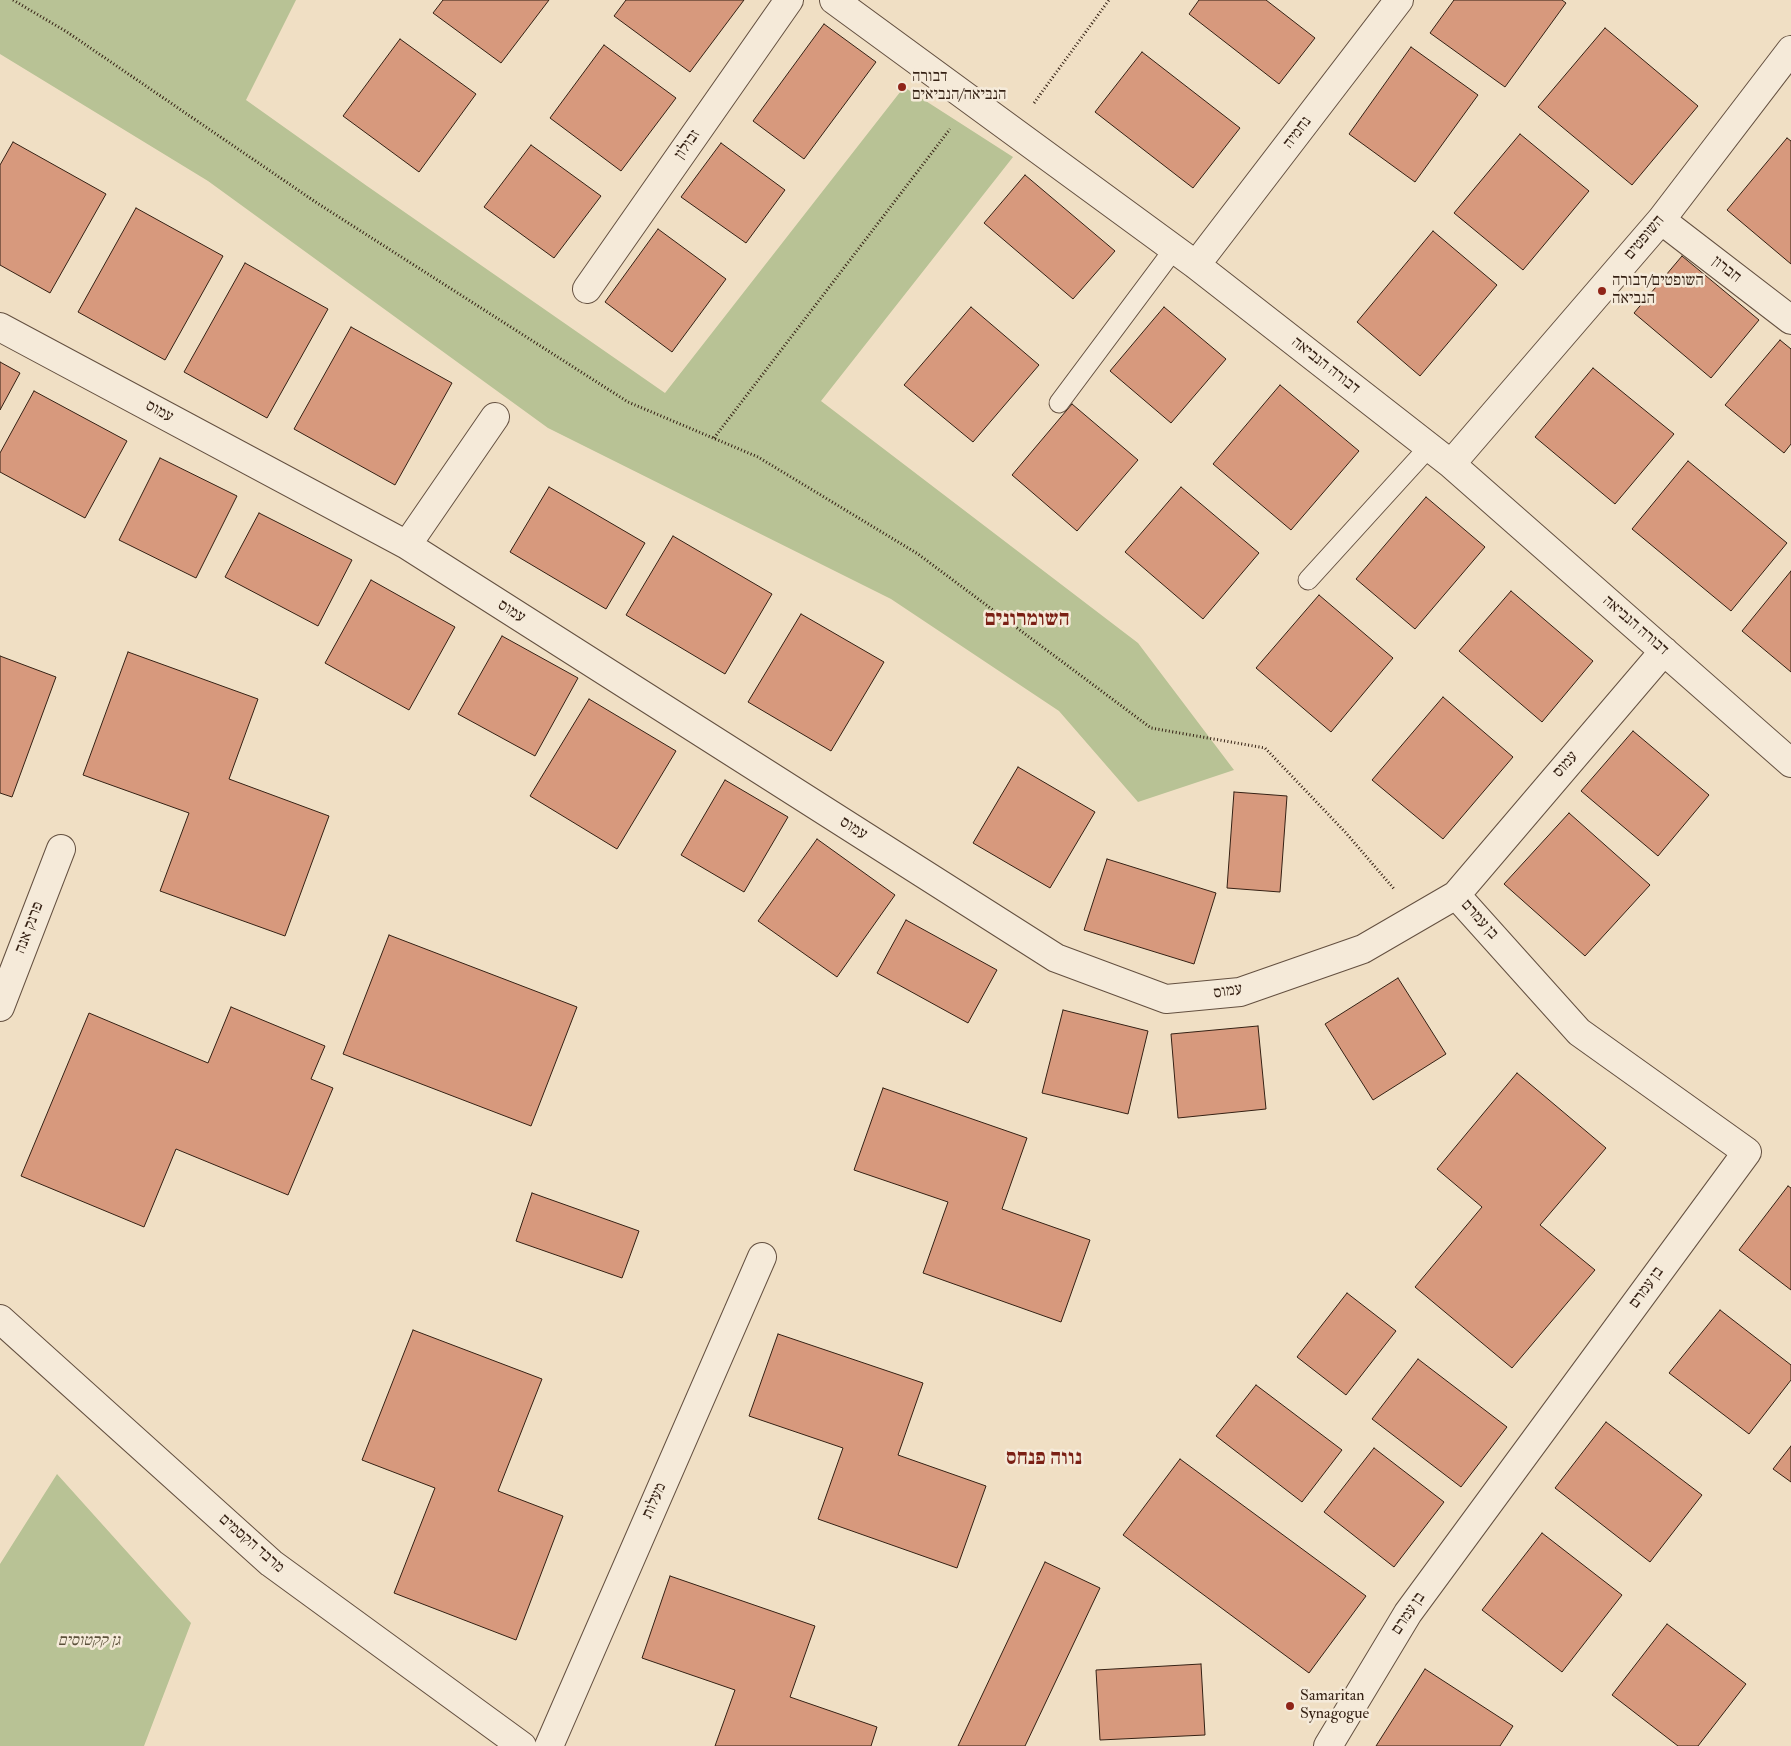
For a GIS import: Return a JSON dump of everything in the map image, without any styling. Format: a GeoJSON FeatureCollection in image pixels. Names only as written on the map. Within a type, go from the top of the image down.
{"type":"FeatureCollection","features":[{"type":"Feature","properties":{"kind":"street","name":"זבולון"},"geometry":{"type":"LineString","coordinates":[[588,289],[789,0]]}},
{"type":"Feature","properties":{"kind":"street","name":"דבורה הנביאה"},"geometry":{"type":"LineString","coordinates":[[834,0],[1196,265],[1451,464],[1791,762]]}},
{"type":"Feature","properties":{"kind":"street","name":"נחמיה"},"geometry":{"type":"LineString","coordinates":[[1196,265],[1400,0]]}},
{"type":"Feature","properties":{"kind":"street","name":"השופטים"},"geometry":{"type":"LineString","coordinates":[[1451,464],[1661,220],[1791,50]]}},
{"type":"Feature","properties":{"kind":"street","name":"חברון"},"geometry":{"type":"LineString","coordinates":[[1661,220],[1791,320]]}},
{"type":"Feature","properties":{"kind":"street","name":"עמוס"},"geometry":{"type":"LineString","coordinates":[[0,326],[406,545],[1056,958],[1166,999],[1240,992],[1363,949],[1456,895],[1664,651]]}},
{"type":"Feature","properties":{"kind":"street"},"geometry":{"type":"LineString","coordinates":[[406,545],[495,417]]}},
{"type":"Feature","properties":{"kind":"street","name":"פרנק אנה"},"geometry":{"type":"LineString","coordinates":[[0,1007],[61,849]]}},
{"type":"Feature","properties":{"kind":"street","name":"בן עמרם"},"geometry":{"type":"LineString","coordinates":[[1328,1746],[1408,1613],[1747,1152],[1579,1032],[1456,895]]}},
{"type":"Feature","properties":{"kind":"street","name":"מעלות"},"geometry":{"type":"LineString","coordinates":[[549,1746],[762,1257]]}},
{"type":"Feature","properties":{"kind":"street","name":"מרבד הקסמים"},"geometry":{"type":"LineString","coordinates":[[0,1319],[271,1563],[522,1746]]}},
{"type":"Feature","properties":{"kind":"lane"},"geometry":{"type":"LineString","coordinates":[[1059,403],[1174,249]]}},
{"type":"Feature","properties":{"kind":"lane"},"geometry":{"type":"LineString","coordinates":[[1308,580],[1429,447]]}},
{"type":"Feature","properties":{"kind":"path"},"geometry":{"type":"LineString","coordinates":[[13,0],[67,32],[317,203],[628,402],[758,457],[918,554],[1150,728],[1265,748],[1346,833],[1418,917]]}},
{"type":"Feature","properties":{"kind":"path"},"geometry":{"type":"LineString","coordinates":[[1032,105],[1109,0]]}},
{"type":"Feature","properties":{"kind":"path"},"geometry":{"type":"LineString","coordinates":[[714,438],[972,101]]}},
{"type":"Feature","properties":{"kind":"green space"},"geometry":{"type":"Polygon","coordinates":[[[0,0],[296,0],[246,100],[665,393],[904,87],[1013,157],[821,401],[1138,643],[1234,770],[1138,802],[1059,711],[891,599],[548,428],[208,181],[0,54],[0,0]]]}},
{"type":"Feature","properties":{"kind":"green space","name":"גן קקטוסים"},"geometry":{"type":"Polygon","coordinates":[[[57,1474],[191,1623],[144,1746],[0,1746],[0,1564],[57,1474]]]}},
{"type":"Feature","properties":{"kind":"building"},"geometry":{"type":"Polygon","coordinates":[[[443,0],[549,0],[501,63],[433,13],[443,0]]]}},
{"type":"Feature","properties":{"kind":"building"},"geometry":{"type":"Polygon","coordinates":[[[626,0],[744,0],[690,72],[614,16],[626,0]]]}},
{"type":"Feature","properties":{"kind":"building"},"geometry":{"type":"Polygon","coordinates":[[[1199,0],[1266,0],[1315,38],[1279,84],[1189,14],[1199,0]]]}},
{"type":"Feature","properties":{"kind":"building"},"geometry":{"type":"Polygon","coordinates":[[[1454,0],[1562,0],[1566,3],[1505,87],[1430,33],[1454,0]]]}},
{"type":"Feature","properties":{"kind":"building"},"geometry":{"type":"Polygon","coordinates":[[[824,24],[876,62],[804,159],[753,121],[824,24]]]}},
{"type":"Feature","properties":{"kind":"building"},"geometry":{"type":"Polygon","coordinates":[[[1605,28],[1698,106],[1632,185],[1538,107],[1605,28]]]}},
{"type":"Feature","properties":{"kind":"building"},"geometry":{"type":"Polygon","coordinates":[[[400,39],[476,94],[419,172],[343,116],[400,39]]]}},
{"type":"Feature","properties":{"kind":"building"},"geometry":{"type":"Polygon","coordinates":[[[604,45],[676,98],[621,171],[550,118],[604,45]]]}},
{"type":"Feature","properties":{"kind":"building"},"geometry":{"type":"Polygon","coordinates":[[[1411,47],[1478,95],[1415,182],[1349,134],[1411,47]]]}},
{"type":"Feature","properties":{"kind":"building"},"geometry":{"type":"Polygon","coordinates":[[[1142,52],[1240,128],[1193,188],[1095,112],[1142,52]]]}},
{"type":"Feature","properties":{"kind":"building"},"geometry":{"type":"Polygon","coordinates":[[[1520,134],[1589,191],[1523,270],[1454,213],[1520,134]]]}},
{"type":"Feature","properties":{"kind":"building"},"geometry":{"type":"Polygon","coordinates":[[[1787,138],[1791,141],[1791,264],[1727,210],[1787,138]]]}},
{"type":"Feature","properties":{"kind":"building"},"geometry":{"type":"Polygon","coordinates":[[[13,142],[106,194],[50,293],[0,265],[0,165],[13,142]]]}},
{"type":"Feature","properties":{"kind":"building"},"geometry":{"type":"Polygon","coordinates":[[[721,143],[785,190],[746,243],[681,197],[721,143]]]}},
{"type":"Feature","properties":{"kind":"building"},"geometry":{"type":"Polygon","coordinates":[[[531,145],[601,196],[554,258],[484,207],[531,145]]]}},
{"type":"Feature","properties":{"kind":"building"},"geometry":{"type":"Polygon","coordinates":[[[1025,175],[1115,251],[1073,299],[984,223],[1025,175]]]}},
{"type":"Feature","properties":{"kind":"building"},"geometry":{"type":"Polygon","coordinates":[[[136,208],[223,256],[165,360],[78,312],[136,208]]]}},
{"type":"Feature","properties":{"kind":"building"},"geometry":{"type":"Polygon","coordinates":[[[658,229],[726,279],[672,352],[605,302],[658,229]]]}},
{"type":"Feature","properties":{"kind":"building"},"geometry":{"type":"Polygon","coordinates":[[[1433,231],[1497,285],[1420,376],[1357,322],[1433,231]]]}},
{"type":"Feature","properties":{"kind":"building"},"geometry":{"type":"Polygon","coordinates":[[[1682,256],[1759,320],[1711,378],[1634,313],[1682,256]]]}},
{"type":"Feature","properties":{"kind":"building"},"geometry":{"type":"Polygon","coordinates":[[[245,263],[328,309],[267,418],[184,372],[245,263]]]}},
{"type":"Feature","properties":{"kind":"building"},"geometry":{"type":"Polygon","coordinates":[[[971,307],[1039,365],[973,442],[904,385],[971,307]]]}},
{"type":"Feature","properties":{"kind":"building"},"geometry":{"type":"Polygon","coordinates":[[[1164,307],[1226,359],[1171,423],[1110,371],[1164,307]]]}},
{"type":"Feature","properties":{"kind":"building"},"geometry":{"type":"Polygon","coordinates":[[[351,327],[452,383],[395,485],[294,429],[351,327]]]}},
{"type":"Feature","properties":{"kind":"building"},"geometry":{"type":"Polygon","coordinates":[[[1780,340],[1791,349],[1791,444],[1784,453],[1725,405],[1780,340]]]}},
{"type":"Feature","properties":{"kind":"building"},"geometry":{"type":"Polygon","coordinates":[[[0,362],[20,373],[0,410],[0,362]]]}},
{"type":"Feature","properties":{"kind":"building"},"geometry":{"type":"Polygon","coordinates":[[[1593,368],[1674,434],[1615,504],[1535,437],[1593,368]]]}},
{"type":"Feature","properties":{"kind":"building"},"geometry":{"type":"Polygon","coordinates":[[[1280,385],[1359,451],[1291,530],[1213,464],[1280,385]]]}},
{"type":"Feature","properties":{"kind":"building"},"geometry":{"type":"Polygon","coordinates":[[[34,391],[127,441],[85,518],[0,472],[0,453],[34,391]]]}},
{"type":"Feature","properties":{"kind":"building"},"geometry":{"type":"Polygon","coordinates":[[[1072,404],[1138,460],[1077,531],[1012,475],[1072,404]]]}},
{"type":"Feature","properties":{"kind":"building"},"geometry":{"type":"Polygon","coordinates":[[[160,458],[237,496],[196,578],[119,540],[160,458]]]}},
{"type":"Feature","properties":{"kind":"building"},"geometry":{"type":"Polygon","coordinates":[[[1688,461],[1787,543],[1731,611],[1632,529],[1688,461]]]}},
{"type":"Feature","properties":{"kind":"building"},"geometry":{"type":"Polygon","coordinates":[[[549,487],[645,543],[606,609],[510,552],[549,487]]]}},
{"type":"Feature","properties":{"kind":"building"},"geometry":{"type":"Polygon","coordinates":[[[1181,487],[1259,553],[1203,619],[1125,552],[1181,487]]]}},
{"type":"Feature","properties":{"kind":"building"},"geometry":{"type":"Polygon","coordinates":[[[1426,497],[1485,547],[1415,629],[1356,579],[1426,497]]]}},
{"type":"Feature","properties":{"kind":"building"},"geometry":{"type":"Polygon","coordinates":[[[259,513],[352,560],[318,626],[225,577],[259,513]]]}},
{"type":"Feature","properties":{"kind":"building"},"geometry":{"type":"Polygon","coordinates":[[[673,536],[772,594],[725,674],[626,615],[673,536]]]}},
{"type":"Feature","properties":{"kind":"building"},"geometry":{"type":"Polygon","coordinates":[[[1791,571],[1791,672],[1742,631],[1791,571]]]}},
{"type":"Feature","properties":{"kind":"building"},"geometry":{"type":"Polygon","coordinates":[[[371,580],[455,627],[409,710],[325,663],[371,580]]]}},
{"type":"Feature","properties":{"kind":"building"},"geometry":{"type":"Polygon","coordinates":[[[1511,591],[1593,661],[1542,722],[1459,651],[1511,591]]]}},
{"type":"Feature","properties":{"kind":"building"},"geometry":{"type":"Polygon","coordinates":[[[1319,595],[1393,658],[1331,732],[1256,668],[1319,595]]]}},
{"type":"Feature","properties":{"kind":"building"},"geometry":{"type":"Polygon","coordinates":[[[801,614],[884,662],[831,751],[748,702],[801,614]]]}},
{"type":"Feature","properties":{"kind":"building"},"geometry":{"type":"Polygon","coordinates":[[[502,636],[578,678],[535,756],[458,714],[502,636]]]}},
{"type":"Feature","properties":{"kind":"building"},"geometry":{"type":"Polygon","coordinates":[[[128,652],[258,699],[229,779],[329,816],[285,936],[160,891],[189,813],[83,775],[128,652]]]}},
{"type":"Feature","properties":{"kind":"building"},"geometry":{"type":"Polygon","coordinates":[[[0,656],[56,677],[12,797],[0,793],[0,656]]]}},
{"type":"Feature","properties":{"kind":"building"},"geometry":{"type":"Polygon","coordinates":[[[1443,697],[1513,757],[1443,839],[1372,780],[1443,697]]]}},
{"type":"Feature","properties":{"kind":"building"},"geometry":{"type":"Polygon","coordinates":[[[589,699],[676,751],[617,849],[530,796],[589,699]]]}},
{"type":"Feature","properties":{"kind":"building"},"geometry":{"type":"Polygon","coordinates":[[[1633,731],[1709,795],[1658,856],[1581,791],[1633,731]]]}},
{"type":"Feature","properties":{"kind":"building"},"geometry":{"type":"Polygon","coordinates":[[[1018,767],[1095,812],[1050,888],[973,843],[1018,767]]]}},
{"type":"Feature","properties":{"kind":"building"},"geometry":{"type":"Polygon","coordinates":[[[725,780],[788,817],[744,892],[681,855],[725,780]]]}},
{"type":"Feature","properties":{"kind":"building"},"geometry":{"type":"Polygon","coordinates":[[[1234,792],[1287,796],[1280,892],[1227,888],[1234,792]]]}},
{"type":"Feature","properties":{"kind":"building"},"geometry":{"type":"Polygon","coordinates":[[[1569,813],[1650,885],[1585,956],[1504,884],[1569,813]]]}},
{"type":"Feature","properties":{"kind":"building"},"geometry":{"type":"Polygon","coordinates":[[[817,839],[895,895],[837,977],[758,921],[817,839]]]}},
{"type":"Feature","properties":{"kind":"building"},"geometry":{"type":"Polygon","coordinates":[[[1107,859],[1216,893],[1194,964],[1084,930],[1107,859]]]}},
{"type":"Feature","properties":{"kind":"building"},"geometry":{"type":"Polygon","coordinates":[[[906,920],[997,970],[968,1023],[877,973],[906,920]]]}},
{"type":"Feature","properties":{"kind":"building"},"geometry":{"type":"Polygon","coordinates":[[[389,935],[577,1007],[531,1126],[343,1054],[389,935]]]}},
{"type":"Feature","properties":{"kind":"building"},"geometry":{"type":"Polygon","coordinates":[[[1398,978],[1446,1054],[1373,1100],[1325,1024],[1398,978]]]}},
{"type":"Feature","properties":{"kind":"building"},"geometry":{"type":"Polygon","coordinates":[[[231,1007],[325,1046],[311,1079],[333,1088],[288,1195],[176,1149],[144,1227],[21,1176],[89,1013],[208,1063],[231,1007]]]}},
{"type":"Feature","properties":{"kind":"building"},"geometry":{"type":"Polygon","coordinates":[[[1063,1010],[1148,1031],[1128,1114],[1042,1093],[1063,1010]]]}},
{"type":"Feature","properties":{"kind":"building"},"geometry":{"type":"Polygon","coordinates":[[[1258,1026],[1266,1109],[1178,1118],[1171,1034],[1258,1026]]]}},
{"type":"Feature","properties":{"kind":"building"},"geometry":{"type":"Polygon","coordinates":[[[1517,1073],[1606,1148],[1540,1225],[1595,1270],[1512,1368],[1415,1287],[1482,1207],[1437,1169],[1517,1073]]]}},
{"type":"Feature","properties":{"kind":"building"},"geometry":{"type":"Polygon","coordinates":[[[883,1088],[1027,1138],[1002,1209],[1090,1240],[1061,1322],[923,1273],[948,1202],[854,1170],[883,1088]]]}},
{"type":"Feature","properties":{"kind":"building"},"geometry":{"type":"Polygon","coordinates":[[[1788,1186],[1791,1188],[1791,1290],[1739,1250],[1788,1186]]]}},
{"type":"Feature","properties":{"kind":"building"},"geometry":{"type":"Polygon","coordinates":[[[532,1193],[639,1231],[622,1278],[516,1241],[532,1193]]]}},
{"type":"Feature","properties":{"kind":"building"},"geometry":{"type":"Polygon","coordinates":[[[1347,1293],[1396,1331],[1346,1395],[1297,1357],[1347,1293]]]}},
{"type":"Feature","properties":{"kind":"building"},"geometry":{"type":"Polygon","coordinates":[[[1720,1310],[1791,1365],[1791,1380],[1749,1434],[1669,1373],[1720,1310]]]}},
{"type":"Feature","properties":{"kind":"building"},"geometry":{"type":"Polygon","coordinates":[[[413,1330],[542,1379],[498,1491],[563,1516],[516,1640],[394,1593],[435,1488],[362,1460],[413,1330]]]}},
{"type":"Feature","properties":{"kind":"building"},"geometry":{"type":"Polygon","coordinates":[[[778,1334],[923,1383],[898,1455],[986,1486],[957,1568],[818,1519],[843,1448],[749,1416],[778,1334]]]}},
{"type":"Feature","properties":{"kind":"building"},"geometry":{"type":"Polygon","coordinates":[[[1418,1359],[1507,1427],[1461,1487],[1372,1419],[1418,1359]]]}},
{"type":"Feature","properties":{"kind":"building"},"geometry":{"type":"Polygon","coordinates":[[[1256,1385],[1342,1450],[1302,1502],[1216,1436],[1256,1385]]]}},
{"type":"Feature","properties":{"kind":"building"},"geometry":{"type":"Polygon","coordinates":[[[1606,1422],[1702,1495],[1650,1562],[1555,1488],[1606,1422]]]}},
{"type":"Feature","properties":{"kind":"building"},"geometry":{"type":"Polygon","coordinates":[[[1791,1446],[1791,1482],[1773,1469],[1791,1446]]]}},
{"type":"Feature","properties":{"kind":"building"},"geometry":{"type":"Polygon","coordinates":[[[1374,1448],[1444,1502],[1394,1567],[1324,1512],[1374,1448]]]}},
{"type":"Feature","properties":{"kind":"building"},"geometry":{"type":"Polygon","coordinates":[[[1180,1459],[1366,1596],[1309,1673],[1123,1535],[1180,1459]]]}},
{"type":"Feature","properties":{"kind":"building"},"geometry":{"type":"Polygon","coordinates":[[[1542,1533],[1622,1595],[1562,1672],[1482,1610],[1542,1533]]]}},
{"type":"Feature","properties":{"kind":"building"},"geometry":{"type":"Polygon","coordinates":[[[1045,1562],[1100,1588],[1025,1746],[958,1746],[1045,1562]]]}},
{"type":"Feature","properties":{"kind":"building"},"geometry":{"type":"Polygon","coordinates":[[[670,1576],[815,1626],[790,1697],[877,1727],[871,1746],[715,1746],[735,1690],[642,1658],[670,1576]]]}},
{"type":"Feature","properties":{"kind":"building"},"geometry":{"type":"Polygon","coordinates":[[[1667,1624],[1746,1684],[1698,1746],[1678,1746],[1612,1695],[1667,1624]]]}},
{"type":"Feature","properties":{"kind":"building"},"geometry":{"type":"Polygon","coordinates":[[[1201,1664],[1205,1735],[1100,1740],[1096,1670],[1201,1664]]]}},
{"type":"Feature","properties":{"kind":"building"},"geometry":{"type":"Polygon","coordinates":[[[1425,1669],[1513,1726],[1500,1746],[1376,1746],[1425,1669]]]}},
{"type":"Feature","properties":{"kind":"place","name":"דבורה הנביאה/הנביאים"},"geometry":{"type":"Point","coordinates":[902,87]}},
{"type":"Feature","properties":{"kind":"place","name":"השופטים/דבורה הנביאה"},"geometry":{"type":"Point","coordinates":[1602,291]}},
{"type":"Feature","properties":{"kind":"place","name":"Samaritan Synagogue"},"geometry":{"type":"Point","coordinates":[1290,1706]}},
{"type":"Feature","properties":{"kind":"district","name":"השומרונים"},"geometry":{"type":"Point","coordinates":[1027,620]}},
{"type":"Feature","properties":{"kind":"district","name":"נווה פנחס"},"geometry":{"type":"Point","coordinates":[1044,1459]}}]}
